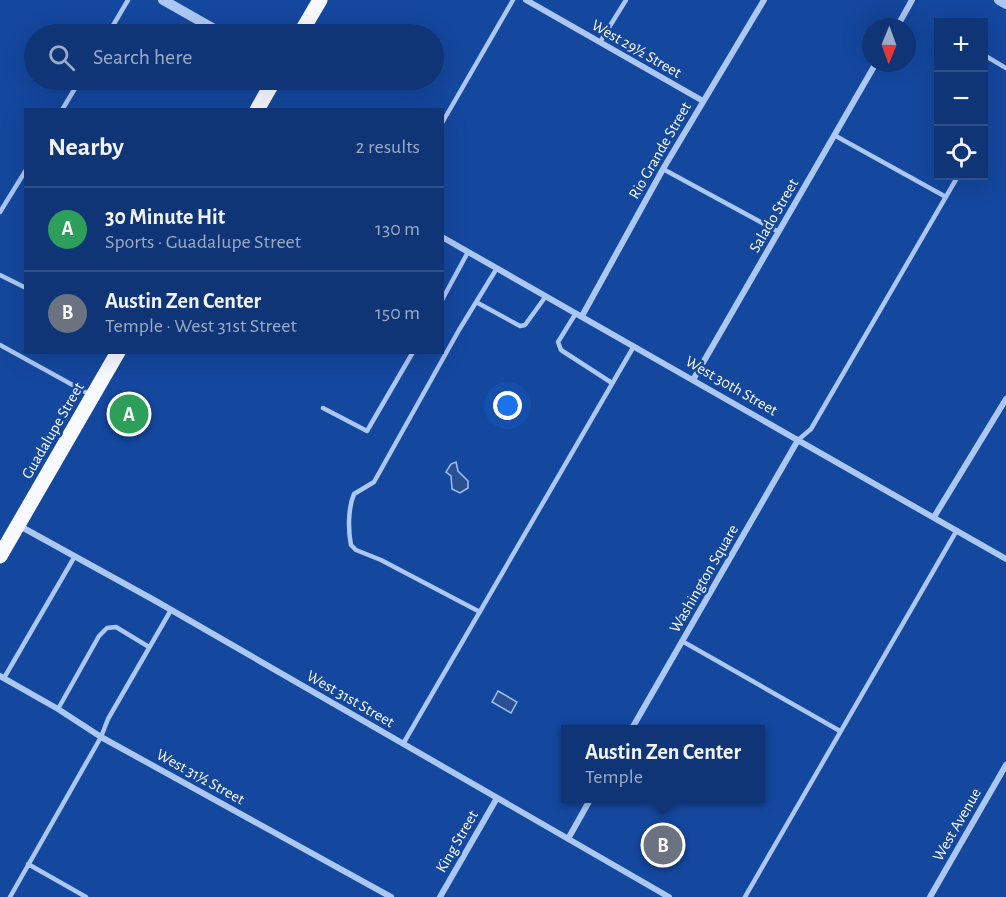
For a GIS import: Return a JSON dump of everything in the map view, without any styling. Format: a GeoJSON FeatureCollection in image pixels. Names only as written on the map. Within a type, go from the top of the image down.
{"type":"FeatureCollection","features":[{"type":"Feature","properties":{"kind":"main road"},"geometry":{"type":"LineString","coordinates":[[306,24],[320,0]]}},
{"type":"Feature","properties":{"kind":"main road"},"geometry":{"type":"LineString","coordinates":[[258,108],[268,90]]}},
{"type":"Feature","properties":{"kind":"main road","name":"Guadalupe Street"},"geometry":{"type":"LineString","coordinates":[[2,546],[18,525],[117,354]]}},
{"type":"Feature","properties":{"kind":"street"},"geometry":{"type":"LineString","coordinates":[[163,0],[205,24]]}},
{"type":"Feature","properties":{"kind":"street","name":"West 29½ Street"},"geometry":{"type":"LineString","coordinates":[[526,0],[703,101]]}},
{"type":"Feature","properties":{"kind":"street","name":"Rio Grande Street"},"geometry":{"type":"LineString","coordinates":[[582,316],[663,169],[764,0]]}},
{"type":"Feature","properties":{"kind":"street"},"geometry":{"type":"LineString","coordinates":[[902,18],[912,0]]}},
{"type":"Feature","properties":{"kind":"street"},"geometry":{"type":"LineString","coordinates":[[999,0],[1006,4]]}},
{"type":"Feature","properties":{"kind":"street","name":"Salado Street"},"geometry":{"type":"LineString","coordinates":[[693,380],[871,72]]}},
{"type":"Feature","properties":{"kind":"street","name":"West 30th Street"},"geometry":{"type":"LineString","coordinates":[[444,238],[1006,559]]}},
{"type":"Feature","properties":{"kind":"street"},"geometry":{"type":"LineString","coordinates":[[934,517],[1006,399]]}},
{"type":"Feature","properties":{"kind":"street","name":"Washington Square"},"geometry":{"type":"LineString","coordinates":[[633,725],[798,440]]}},
{"type":"Feature","properties":{"kind":"street","name":"West 31st Street"},"geometry":{"type":"LineString","coordinates":[[18,525],[171,610],[669,897]]}},
{"type":"Feature","properties":{"kind":"street","name":"West 31½ Street"},"geometry":{"type":"LineString","coordinates":[[2,677],[101,737],[391,897]]}},
{"type":"Feature","properties":{"kind":"street","name":"West Avenue"},"geometry":{"type":"LineString","coordinates":[[930,897],[1006,765]]}},
{"type":"Feature","properties":{"kind":"street","name":"King Street"},"geometry":{"type":"LineString","coordinates":[[440,897],[497,798]]}},
{"type":"Feature","properties":{"kind":"street"},"geometry":{"type":"LineString","coordinates":[[568,838],[588,803]]}},
{"type":"Feature","properties":{"kind":"lane"},"geometry":{"type":"LineString","coordinates":[[114,24],[128,0]]}},
{"type":"Feature","properties":{"kind":"lane"},"geometry":{"type":"LineString","coordinates":[[444,120],[513,0]]}},
{"type":"Feature","properties":{"kind":"lane"},"geometry":{"type":"LineString","coordinates":[[600,42],[626,0]]}},
{"type":"Feature","properties":{"kind":"lane"},"geometry":{"type":"LineString","coordinates":[[988,57],[1006,68]]}},
{"type":"Feature","properties":{"kind":"lane"},"geometry":{"type":"LineString","coordinates":[[63,108],[74,90]]}},
{"type":"Feature","properties":{"kind":"lane"},"geometry":{"type":"LineString","coordinates":[[834,135],[946,197]]}},
{"type":"Feature","properties":{"kind":"lane"},"geometry":{"type":"LineString","coordinates":[[663,169],[779,232]]}},
{"type":"Feature","properties":{"kind":"lane"},"geometry":{"type":"LineString","coordinates":[[0,213],[24,173]]}},
{"type":"Feature","properties":{"kind":"lane"},"geometry":{"type":"LineString","coordinates":[[798,440],[811,429],[956,180]]}},
{"type":"Feature","properties":{"kind":"lane"},"geometry":{"type":"LineString","coordinates":[[444,296],[468,252]]}},
{"type":"Feature","properties":{"kind":"lane"},"geometry":{"type":"LineString","coordinates":[[480,612],[381,560],[356,550],[351,545],[350,538],[351,501],[354,494],[374,482],[476,302],[498,268]]}},
{"type":"Feature","properties":{"kind":"lane"},"geometry":{"type":"LineString","coordinates":[[0,274],[24,287]]}},
{"type":"Feature","properties":{"kind":"lane"},"geometry":{"type":"LineString","coordinates":[[476,302],[520,326],[525,326],[546,296]]}},
{"type":"Feature","properties":{"kind":"lane"},"geometry":{"type":"LineString","coordinates":[[576,313],[558,342],[559,347],[612,382]]}},
{"type":"Feature","properties":{"kind":"lane"},"geometry":{"type":"LineString","coordinates":[[0,345],[93,396]]}},
{"type":"Feature","properties":{"kind":"lane"},"geometry":{"type":"LineString","coordinates":[[403,744],[634,346]]}},
{"type":"Feature","properties":{"kind":"lane"},"geometry":{"type":"LineString","coordinates":[[323,408],[367,430],[412,354]]}},
{"type":"Feature","properties":{"kind":"lane"},"geometry":{"type":"LineString","coordinates":[[745,897],[957,530]]}},
{"type":"Feature","properties":{"kind":"lane"},"geometry":{"type":"LineString","coordinates":[[2,677],[75,556]]}},
{"type":"Feature","properties":{"kind":"lane"},"geometry":{"type":"LineString","coordinates":[[10,897],[171,610]]}},
{"type":"Feature","properties":{"kind":"lane"},"geometry":{"type":"LineString","coordinates":[[58,709],[99,636],[107,628],[116,627],[149,647]]}},
{"type":"Feature","properties":{"kind":"lane"},"geometry":{"type":"LineString","coordinates":[[682,641],[840,731]]}},
{"type":"Feature","properties":{"kind":"lane"},"geometry":{"type":"LineString","coordinates":[[28,864],[86,897]]}},
{"type":"Feature","properties":{"kind":"water"},"geometry":{"type":"Polygon","coordinates":[[[456,462],[458,471],[468,481],[468,488],[460,493],[452,489],[451,476],[446,472],[451,464],[456,462]]]}},
{"type":"Feature","properties":{"kind":"water"},"geometry":{"type":"Polygon","coordinates":[[[498,691],[517,702],[511,713],[492,702],[498,691]]]}},
{"type":"Feature","properties":{"kind":"place","name":"30 Minute Hit"},"geometry":{"type":"Point","coordinates":[129,414]}},
{"type":"Feature","properties":{"kind":"place","name":"Austin Zen Center"},"geometry":{"type":"Point","coordinates":[663,845]}}]}
